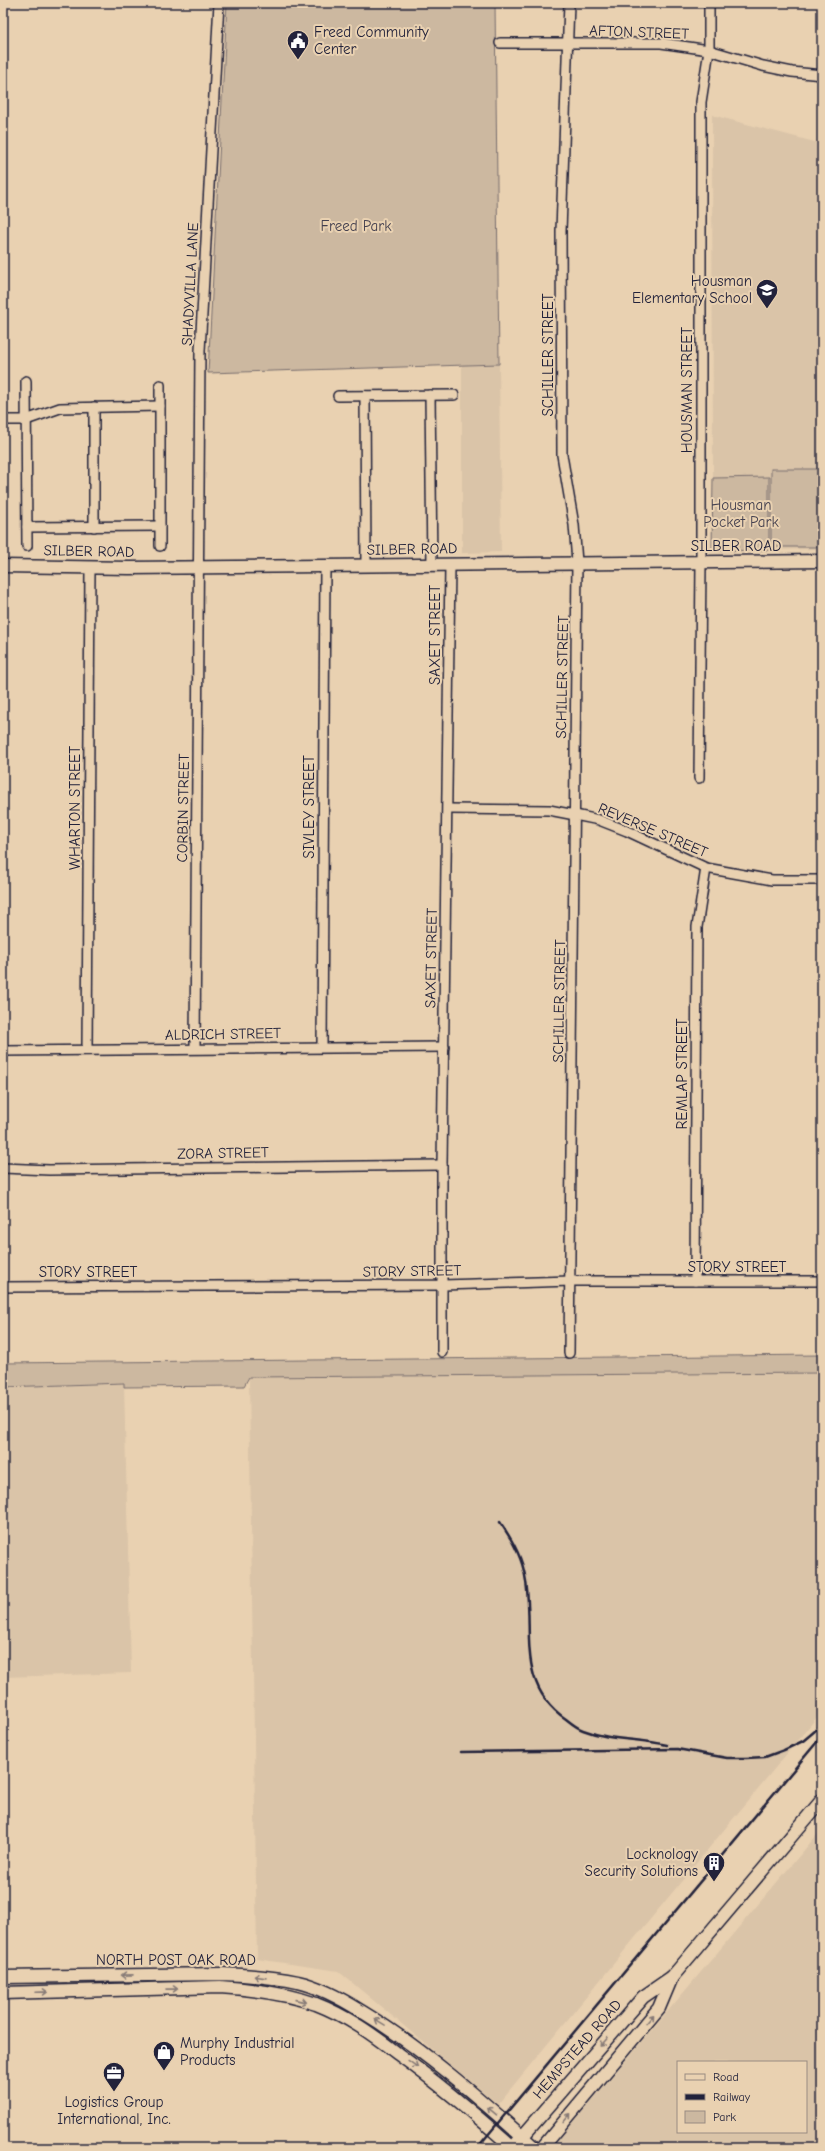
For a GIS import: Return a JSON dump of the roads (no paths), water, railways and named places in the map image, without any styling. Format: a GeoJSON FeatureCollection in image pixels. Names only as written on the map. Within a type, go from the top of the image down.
{"type":"FeatureCollection","features":[{"type":"Feature","properties":{"kind":"main road","name":"SILBER ROAD"},"geometry":{"type":"LineString","coordinates":[[3,566],[200,567],[450,565],[577,562],[822,561]]}},
{"type":"Feature","properties":{"kind":"main road","name":"HEMPSTEAD ROAD"},"geometry":{"type":"LineString","coordinates":[[512,2148],[643,1997],[672,1977],[822,1800]]}},
{"type":"Feature","properties":{"kind":"main road","name":"NORTH POST OAK ROAD"},"geometry":{"type":"LineString","coordinates":[[3,1977],[222,1974],[249,1975],[299,1982],[340,1998],[390,2028],[438,2066],[534,2148]]}},
{"type":"Feature","properties":{"kind":"main road","name":"HEMPSTEAD ROAD"},"geometry":{"type":"LineString","coordinates":[[542,2148],[659,2008],[672,1977]]}},
{"type":"Feature","properties":{"kind":"main road","name":"NORTH POST OAK ROAD"},"geometry":{"type":"LineString","coordinates":[[3,1993],[220,1987],[249,1989],[314,2004],[340,2015],[368,2031],[429,2076],[512,2148]]}},
{"type":"Feature","properties":{"kind":"street","name":"SHADYVILLA LANE"},"geometry":{"type":"LineString","coordinates":[[200,567],[200,351],[219,3]]}},
{"type":"Feature","properties":{"kind":"street","name":"SCHILLER STREET"},"geometry":{"type":"LineString","coordinates":[[569,3],[561,231],[562,454],[574,525],[577,562],[570,1353]]}},
{"type":"Feature","properties":{"kind":"street","name":"HOUSMAN STREET"},"geometry":{"type":"LineString","coordinates":[[699,778],[702,562],[701,102],[709,50],[709,3]]}},
{"type":"Feature","properties":{"kind":"street","name":"AFTON STREET"},"geometry":{"type":"LineString","coordinates":[[500,43],[661,43],[709,50],[763,66],[792,72],[822,75]]}},
{"type":"Feature","properties":{"kind":"street"},"geometry":{"type":"LineString","coordinates":[[26,381],[27,546]]}},
{"type":"Feature","properties":{"kind":"street"},"geometry":{"type":"LineString","coordinates":[[160,386],[160,546]]}},
{"type":"Feature","properties":{"kind":"street"},"geometry":{"type":"LineString","coordinates":[[430,395],[432,565]]}},
{"type":"Feature","properties":{"kind":"street"},"geometry":{"type":"LineString","coordinates":[[338,396],[454,395]]}},
{"type":"Feature","properties":{"kind":"street"},"geometry":{"type":"LineString","coordinates":[[365,396],[366,565]]}},
{"type":"Feature","properties":{"kind":"street"},"geometry":{"type":"LineString","coordinates":[[3,420],[26,420],[60,408],[160,406]]}},
{"type":"Feature","properties":{"kind":"street"},"geometry":{"type":"LineString","coordinates":[[94,407],[94,526]]}},
{"type":"Feature","properties":{"kind":"street"},"geometry":{"type":"LineString","coordinates":[[27,527],[160,526]]}},
{"type":"Feature","properties":{"kind":"street","name":"SAXET STREET"},"geometry":{"type":"LineString","coordinates":[[442,1352],[442,1165],[448,809],[450,565]]}},
{"type":"Feature","properties":{"kind":"street","name":"SIVLEY STREET"},"geometry":{"type":"LineString","coordinates":[[322,1048],[325,566]]}},
{"type":"Feature","properties":{"kind":"street","name":"WHARTON STREET"},"geometry":{"type":"LineString","coordinates":[[87,1050],[90,567]]}},
{"type":"Feature","properties":{"kind":"street","name":"CORBIN STREET"},"geometry":{"type":"LineString","coordinates":[[195,1048],[200,567]]}},
{"type":"Feature","properties":{"kind":"street","name":"REVERSE STREET"},"geometry":{"type":"LineString","coordinates":[[448,809],[549,810],[599,820],[627,831],[706,868],[772,880],[822,880]]}},
{"type":"Feature","properties":{"kind":"street","name":"REMLAP STREET"},"geometry":{"type":"LineString","coordinates":[[695,1280],[697,927],[706,868]]}},
{"type":"Feature","properties":{"kind":"street","name":"ALDRICH STREET"},"geometry":{"type":"LineString","coordinates":[[3,1051],[195,1048],[444,1047]]}},
{"type":"Feature","properties":{"kind":"street","name":"ZORA STREET"},"geometry":{"type":"LineString","coordinates":[[3,1168],[49,1170],[442,1165]]}},
{"type":"Feature","properties":{"kind":"street","name":"STORY STREET"},"geometry":{"type":"LineString","coordinates":[[3,1287],[443,1285],[570,1281],[695,1280],[822,1281]]}},
{"type":"Feature","properties":{"kind":"railway"},"geometry":{"type":"LineString","coordinates":[[500,1522],[514,1545],[524,1571],[527,1591],[532,1670],[538,1688],[549,1704],[572,1724],[594,1734],[667,1745]]}},
{"type":"Feature","properties":{"kind":"railway"},"geometry":{"type":"LineString","coordinates":[[461,1752],[677,1749],[727,1758],[765,1757],[803,1741],[822,1725]]}},
{"type":"Feature","properties":{"kind":"railway"},"geometry":{"type":"LineString","coordinates":[[477,2148],[822,1736]]}},
{"type":"Feature","properties":{"kind":"place","name":"Freed Community Center"},"geometry":{"type":"Point","coordinates":[298,60]}},
{"type":"Feature","properties":{"kind":"place","name":"Housman Elementary School"},"geometry":{"type":"Point","coordinates":[767,310]}},
{"type":"Feature","properties":{"kind":"place","name":"Locknology Security Solutions"},"geometry":{"type":"Point","coordinates":[714,1882]}},
{"type":"Feature","properties":{"kind":"place","name":"Murphy Industrial Products"},"geometry":{"type":"Point","coordinates":[164,2072]}},
{"type":"Feature","properties":{"kind":"place","name":"Logistics Group International, Inc."},"geometry":{"type":"Point","coordinates":[114,2092]}},
{"type":"Feature","properties":{"kind":"park label","name":"Freed Park"},"geometry":{"type":"Point","coordinates":[356,226]}},
{"type":"Feature","properties":{"kind":"park label","name":"Housman Pocket Park"},"geometry":{"type":"Point","coordinates":[741,514]}}]}
